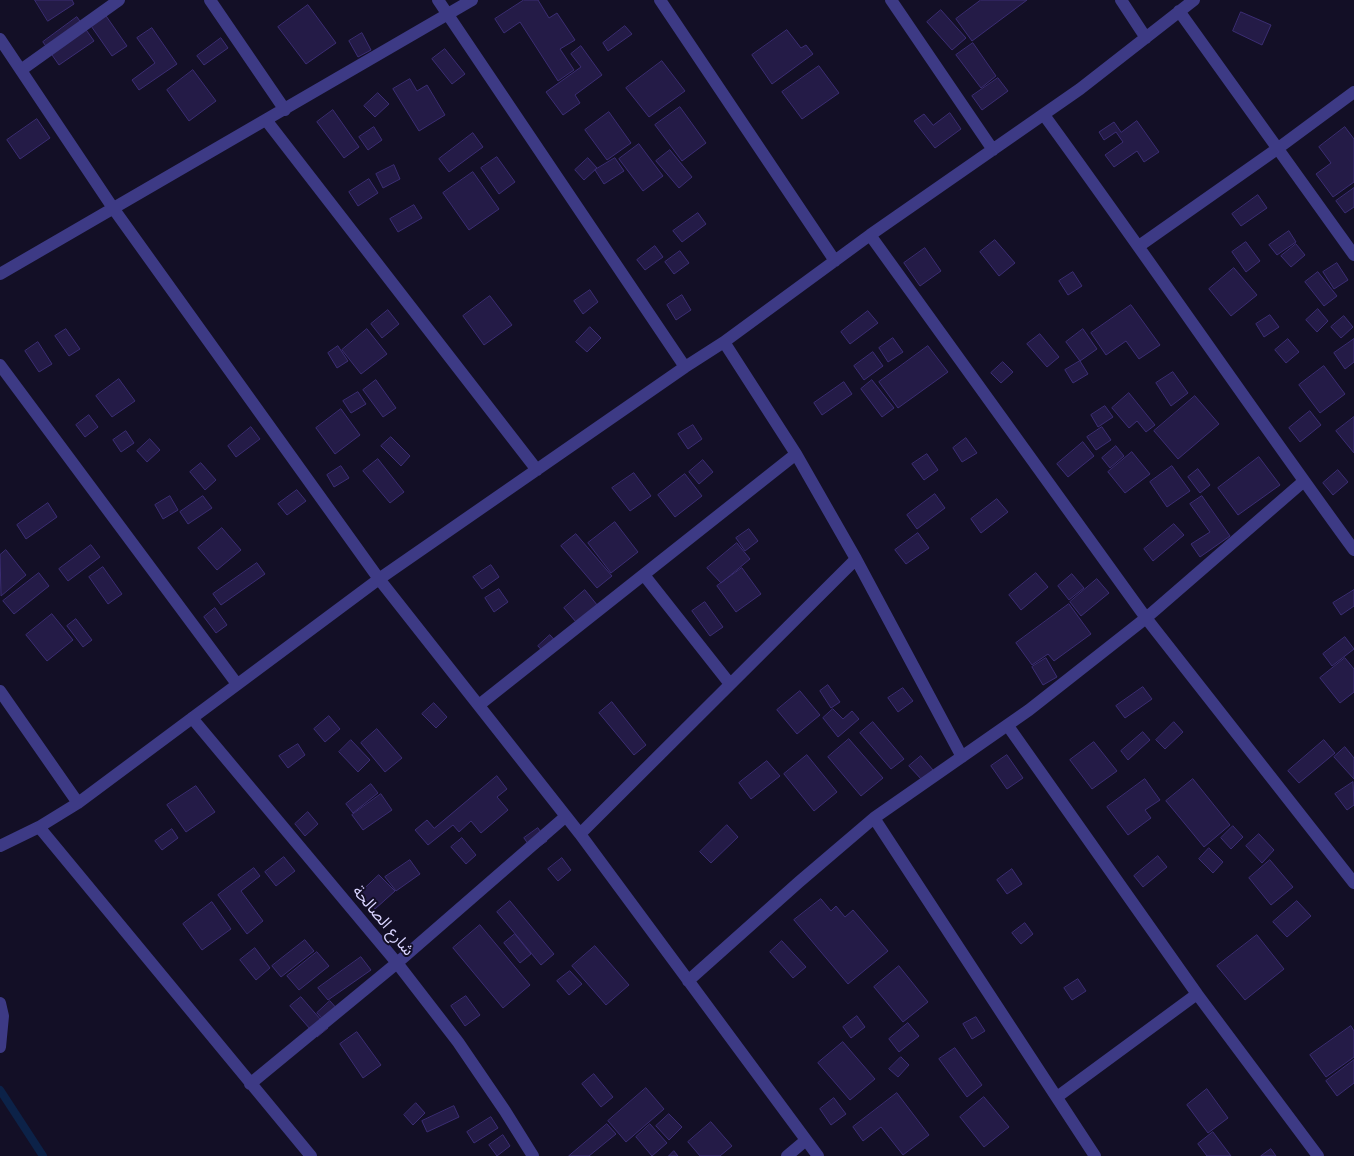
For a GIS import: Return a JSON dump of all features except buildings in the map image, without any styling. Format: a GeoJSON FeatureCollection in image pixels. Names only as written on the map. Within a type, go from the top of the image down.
{"type":"FeatureCollection","features":[{"type":"Feature","properties":{"kind":"street"},"geometry":{"type":"LineString","coordinates":[[21,70],[119,0]]}},
{"type":"Feature","properties":{"kind":"street"},"geometry":{"type":"LineString","coordinates":[[210,0],[285,110]]}},
{"type":"Feature","properties":{"kind":"street"},"geometry":{"type":"LineString","coordinates":[[438,0],[685,366]]}},
{"type":"Feature","properties":{"kind":"street"},"geometry":{"type":"LineString","coordinates":[[0,274],[472,0]]}},
{"type":"Feature","properties":{"kind":"street"},"geometry":{"type":"LineString","coordinates":[[660,0],[835,261]]}},
{"type":"Feature","properties":{"kind":"street"},"geometry":{"type":"LineString","coordinates":[[891,0],[993,150]]}},
{"type":"Feature","properties":{"kind":"street"},"geometry":{"type":"LineString","coordinates":[[1121,0],[1146,38]]}},
{"type":"Feature","properties":{"kind":"street"},"geometry":{"type":"LineString","coordinates":[[0,846],[39,827],[78,803],[379,579],[685,366],[724,342],[870,235],[1044,115],[1194,0]]}},
{"type":"Feature","properties":{"kind":"street"},"geometry":{"type":"LineString","coordinates":[[1179,12],[1354,255]]}},
{"type":"Feature","properties":{"kind":"street"},"geometry":{"type":"LineString","coordinates":[[0,38],[113,208],[379,579],[580,834],[818,1156]]}},
{"type":"Feature","properties":{"kind":"street"},"geometry":{"type":"LineString","coordinates":[[1139,246],[1277,149],[1354,92]]}},
{"type":"Feature","properties":{"kind":"street"},"geometry":{"type":"LineString","coordinates":[[1044,115],[1354,550]]}},
{"type":"Feature","properties":{"kind":"street"},"geometry":{"type":"LineString","coordinates":[[266,120],[537,470]]}},
{"type":"Feature","properties":{"kind":"street"},"geometry":{"type":"LineString","coordinates":[[870,235],[1146,618],[1354,883]]}},
{"type":"Feature","properties":{"kind":"street"},"geometry":{"type":"LineString","coordinates":[[724,342],[796,454],[856,559],[962,757]]}},
{"type":"Feature","properties":{"kind":"street"},"geometry":{"type":"LineString","coordinates":[[0,365],[237,684]]}},
{"type":"Feature","properties":{"kind":"street"},"geometry":{"type":"LineString","coordinates":[[479,705],[796,454]]}},
{"type":"Feature","properties":{"kind":"street"},"geometry":{"type":"LineString","coordinates":[[688,982],[874,818],[1008,726],[1146,618],[1304,481]]}},
{"type":"Feature","properties":{"kind":"street"},"geometry":{"type":"LineString","coordinates":[[580,834],[856,559]]}},
{"type":"Feature","properties":{"kind":"street"},"geometry":{"type":"LineString","coordinates":[[644,575],[730,684]]}},
{"type":"Feature","properties":{"kind":"street"},"geometry":{"type":"LineString","coordinates":[[0,691],[78,803]]}},
{"type":"Feature","properties":{"kind":"street","name":"شارع الصالحة"},"geometry":{"type":"LineString","coordinates":[[192,718],[397,963],[458,1042],[505,1110],[533,1156]]}},
{"type":"Feature","properties":{"kind":"street"},"geometry":{"type":"LineString","coordinates":[[1008,726],[1198,994],[1318,1156]]}},
{"type":"Feature","properties":{"kind":"street"},"geometry":{"type":"LineString","coordinates":[[250,1084],[397,963],[565,817]]}},
{"type":"Feature","properties":{"kind":"street"},"geometry":{"type":"LineString","coordinates":[[874,818],[1095,1156]]}},
{"type":"Feature","properties":{"kind":"street"},"geometry":{"type":"LineString","coordinates":[[39,827],[311,1156]]}},
{"type":"Feature","properties":{"kind":"street"},"geometry":{"type":"LineString","coordinates":[[1058,1098],[1198,994]]}},
{"type":"Feature","properties":{"kind":"street"},"geometry":{"type":"LineString","coordinates":[[0,1004],[3,1016],[0,1047]]}},
{"type":"Feature","properties":{"kind":"street"},"geometry":{"type":"LineString","coordinates":[[787,1156],[806,1140]]}},
{"type":"Feature","properties":{"kind":"waterway"},"geometry":{"type":"LineString","coordinates":[[0,1090],[43,1156]]}}]}
